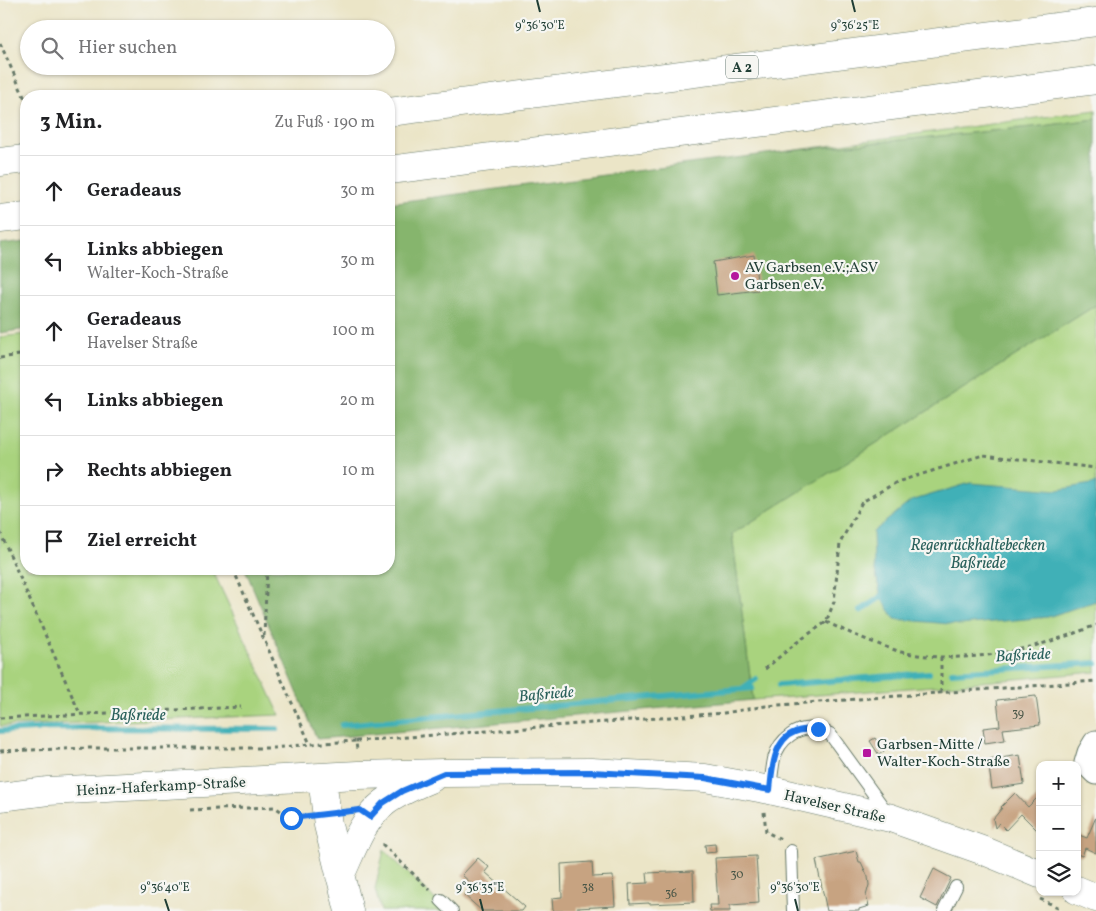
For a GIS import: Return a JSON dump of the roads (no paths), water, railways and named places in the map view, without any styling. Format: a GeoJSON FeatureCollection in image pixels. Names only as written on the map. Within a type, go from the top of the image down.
{"type":"FeatureCollection","features":[{"type":"Feature","properties":{"kind":"main road","name":"A 2"},"geometry":{"type":"LineString","coordinates":[[395,111],[1096,22]]}},
{"type":"Feature","properties":{"kind":"main road"},"geometry":{"type":"LineString","coordinates":[[395,169],[1096,80]]}},
{"type":"Feature","properties":{"kind":"main road"},"geometry":{"type":"LineString","coordinates":[[0,162],[20,160]]}},
{"type":"Feature","properties":{"kind":"main road"},"geometry":{"type":"LineString","coordinates":[[0,219],[20,217]]}},
{"type":"Feature","properties":{"kind":"main road","name":"Havelser Straße"},"geometry":{"type":"LineString","coordinates":[[322,778],[444,773],[591,772],[705,778],[766,799],[890,818],[987,852],[1036,885]]}},
{"type":"Feature","properties":{"kind":"main road"},"geometry":{"type":"LineString","coordinates":[[340,876],[362,828],[383,803],[402,791],[444,773]]}},
{"type":"Feature","properties":{"kind":"main road"},"geometry":{"type":"LineString","coordinates":[[322,778],[328,825],[349,911]]}},
{"type":"Feature","properties":{"kind":"main road","name":"Heinz-Haferkamp-Straße"},"geometry":{"type":"LineString","coordinates":[[0,797],[48,791],[322,778]]}},
{"type":"Feature","properties":{"kind":"main road"},"geometry":{"type":"LineString","coordinates":[[1081,892],[1096,898]]}},
{"type":"Feature","properties":{"kind":"street"},"geometry":{"type":"LineString","coordinates":[[1096,743],[1090,753],[1088,763],[1096,772]]}},
{"type":"Feature","properties":{"kind":"lane"},"geometry":{"type":"LineString","coordinates":[[766,799],[774,759],[777,750],[785,739],[793,732],[818,729],[830,734],[890,818]]}},
{"type":"Feature","properties":{"kind":"lane"},"geometry":{"type":"LineString","coordinates":[[791,851],[793,911]]}},
{"type":"Feature","properties":{"kind":"lane"},"geometry":{"type":"LineString","coordinates":[[944,911],[956,887]]}},
{"type":"Feature","properties":{"kind":"lane"},"geometry":{"type":"LineString","coordinates":[[441,900],[452,911]]}},
{"type":"Feature","properties":{"kind":"water","name":"Regenrückhaltebecken Baßriede"},"geometry":{"type":"Polygon","coordinates":[[[970,483],[1058,490],[1096,483],[1096,601],[1048,617],[960,625],[895,619],[881,597],[874,566],[873,532],[911,501],[970,483]]]}},
{"type":"Feature","properties":{"kind":"waterway"},"geometry":{"type":"LineString","coordinates":[[860,611],[881,597]]}},
{"type":"Feature","properties":{"kind":"waterway","name":"Baßriede"},"geometry":{"type":"LineString","coordinates":[[952,672],[1096,663]]}},
{"type":"Feature","properties":{"kind":"waterway","name":"Baßriede"},"geometry":{"type":"LineString","coordinates":[[779,685],[929,673]]}},
{"type":"Feature","properties":{"kind":"waterway"},"geometry":{"type":"LineString","coordinates":[[742,689],[756,679]]}},
{"type":"Feature","properties":{"kind":"waterway","name":"Baßriede"},"geometry":{"type":"LineString","coordinates":[[342,725],[752,688]]}},
{"type":"Feature","properties":{"kind":"waterway","name":"Baßriede"},"geometry":{"type":"LineString","coordinates":[[0,731],[51,728],[277,729]]}},
{"type":"Feature","properties":{"kind":"place","name":"AV Garbsen e.V.;ASV Garbsen e.V."},"geometry":{"type":"Point","coordinates":[735,276]}},
{"type":"Feature","properties":{"kind":"place","name":"Garbsen-Mitte / Walter-Koch-Straße"},"geometry":{"type":"Point","coordinates":[867,753]}}]}
